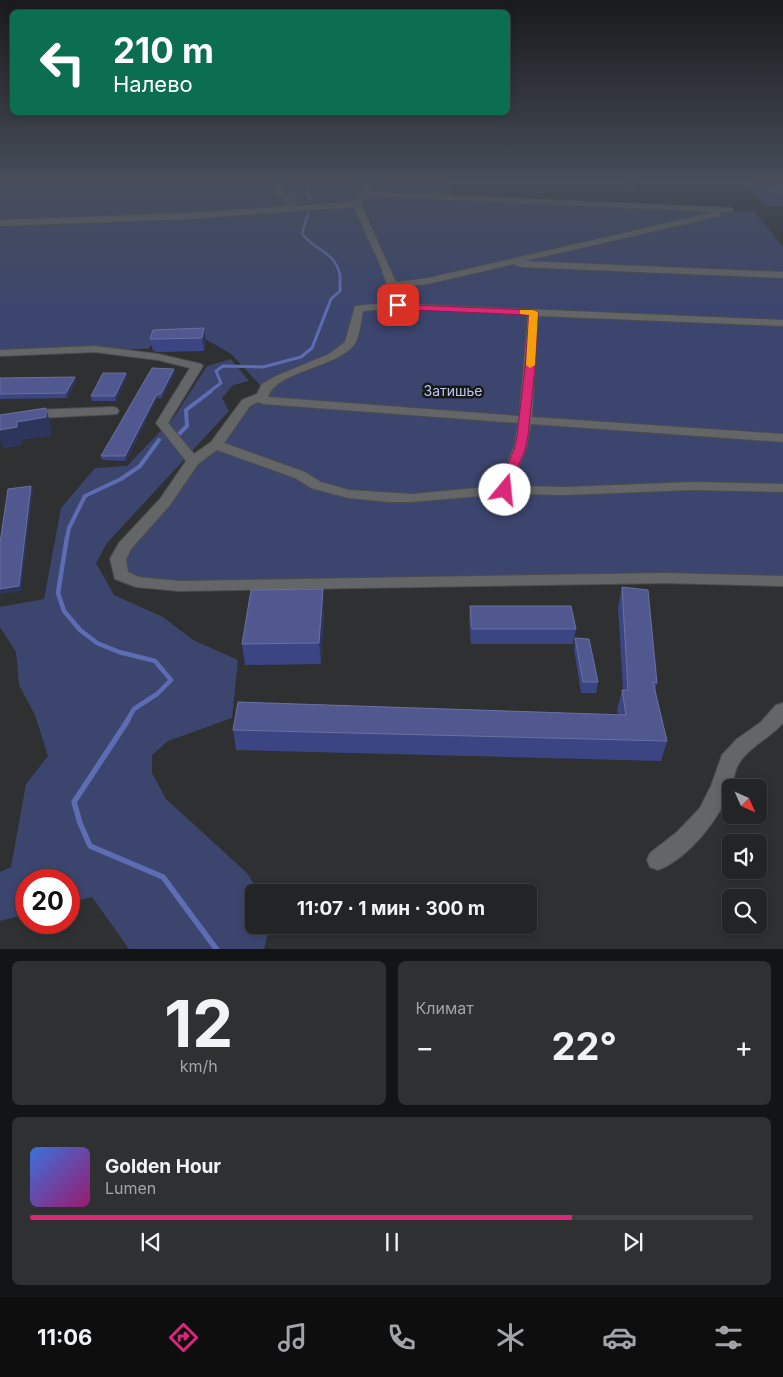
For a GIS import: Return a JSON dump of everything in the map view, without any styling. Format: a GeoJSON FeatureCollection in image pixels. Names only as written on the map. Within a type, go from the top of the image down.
{"type":"FeatureCollection","features":[{"type":"Feature","properties":{"kind":"lane"},"geometry":{"type":"LineString","coordinates":[[366,224],[385,265],[398,305]]}},
{"type":"Feature","properties":{"kind":"lane"},"geometry":{"type":"LineString","coordinates":[[391,285],[428,281],[672,224]]}},
{"type":"Feature","properties":{"kind":"lane"},"geometry":{"type":"LineString","coordinates":[[500,264],[783,275]]}},
{"type":"Feature","properties":{"kind":"lane"},"geometry":{"type":"LineString","coordinates":[[783,323],[398,305],[359,308],[350,343],[333,356],[280,378],[266,387],[262,396],[246,403],[216,445],[193,462],[165,502],[124,547],[118,559],[121,575],[136,582],[179,586],[666,578],[783,581]]}},
{"type":"Feature","properties":{"kind":"lane"},"geometry":{"type":"LineString","coordinates":[[505,490],[508,474],[520,450],[525,419],[533,312]]}},
{"type":"Feature","properties":{"kind":"lane"},"geometry":{"type":"LineString","coordinates":[[0,353],[95,350],[158,357],[197,366],[162,423],[169,436],[184,449],[193,462]]}},
{"type":"Feature","properties":{"kind":"lane"},"geometry":{"type":"LineString","coordinates":[[262,396],[263,400],[282,402],[525,419],[566,424],[783,438]]}},
{"type":"Feature","properties":{"kind":"lane"},"geometry":{"type":"LineString","coordinates":[[0,427],[36,414],[113,411]]}},
{"type":"Feature","properties":{"kind":"lane"},"geometry":{"type":"LineString","coordinates":[[216,445],[300,476],[316,485],[348,494],[388,498],[412,498],[505,490],[566,492],[692,486],[783,488]]}},
{"type":"Feature","properties":{"kind":"lane"},"geometry":{"type":"LineString","coordinates":[[658,860],[685,839],[708,814],[721,788],[729,762],[744,745],[768,727],[783,710]]}},
{"type":"Feature","properties":{"kind":"green space","name":"Затишье"},"geometry":{"type":"Polygon","coordinates":[[[0,224],[765,224],[783,247],[783,584],[662,580],[139,584],[116,562],[257,397],[260,385],[231,354],[207,340],[154,342],[148,349],[0,351],[0,224]]]}},
{"type":"Feature","properties":{"kind":"green space"},"geometry":{"type":"Polygon","coordinates":[[[231,359],[249,381],[233,385],[222,398],[229,411],[107,543],[96,563],[114,595],[163,617],[193,640],[238,660],[232,718],[168,741],[152,755],[152,773],[166,799],[247,873],[254,884],[245,884],[245,934],[268,934],[264,949],[129,949],[92,897],[80,900],[80,869],[15,869],[15,917],[0,921],[0,872],[11,867],[26,784],[48,756],[35,715],[19,685],[16,652],[0,627],[0,607],[44,599],[61,508],[95,468],[127,466],[174,417],[207,366],[231,359]]]}},
{"type":"Feature","properties":{"kind":"building"},"geometry":{"type":"Polygon","coordinates":[[[204,328],[202,338],[150,339],[153,330],[204,328]]]}},
{"type":"Feature","properties":{"kind":"building"},"geometry":{"type":"Polygon","coordinates":[[[152,368],[174,369],[161,394],[157,394],[125,456],[101,456],[152,368]]]}},
{"type":"Feature","properties":{"kind":"building"},"geometry":{"type":"Polygon","coordinates":[[[103,373],[126,373],[115,396],[91,396],[103,373]]]}},
{"type":"Feature","properties":{"kind":"building"},"geometry":{"type":"Polygon","coordinates":[[[75,377],[66,393],[0,394],[0,378],[75,377]]]}},
{"type":"Feature","properties":{"kind":"building"},"geometry":{"type":"Polygon","coordinates":[[[46,408],[46,417],[17,422],[17,427],[0,430],[0,415],[46,408]]]}},
{"type":"Feature","properties":{"kind":"building"},"geometry":{"type":"Polygon","coordinates":[[[31,486],[19,586],[0,589],[0,543],[8,489],[31,486]]]}},
{"type":"Feature","properties":{"kind":"building"},"geometry":{"type":"Polygon","coordinates":[[[622,587],[648,590],[657,683],[653,682],[667,741],[233,730],[238,702],[626,715],[622,690],[628,690],[622,587]]]}},
{"type":"Feature","properties":{"kind":"building"},"geometry":{"type":"Polygon","coordinates":[[[323,589],[319,643],[242,644],[251,590],[323,589]]]}},
{"type":"Feature","properties":{"kind":"building"},"geometry":{"type":"Polygon","coordinates":[[[470,606],[571,606],[576,629],[472,629],[470,606]]]}},
{"type":"Feature","properties":{"kind":"building"},"geometry":{"type":"Polygon","coordinates":[[[575,638],[589,639],[598,682],[583,682],[575,638]]]}},
{"type":"Feature","properties":{"kind":"waterway"},"geometry":{"type":"LineString","coordinates":[[305,224],[302,234],[334,261],[340,275]]}},
{"type":"Feature","properties":{"kind":"waterway"},"geometry":{"type":"LineString","coordinates":[[209,392],[221,383],[216,371],[223,366],[263,367],[301,357],[312,348],[331,299],[340,291],[340,275]]}},
{"type":"Feature","properties":{"kind":"waterway"},"geometry":{"type":"LineString","coordinates":[[179,434],[187,426],[186,410],[211,391]]}},
{"type":"Feature","properties":{"kind":"waterway"},"geometry":{"type":"LineString","coordinates":[[67,538],[69,528],[85,496],[121,479],[140,466],[159,440]]}},
{"type":"Feature","properties":{"kind":"waterway"},"geometry":{"type":"LineString","coordinates":[[67,537],[58,593],[64,611],[80,630],[97,643],[119,652],[155,661],[171,680],[157,694],[134,709],[127,721]]}},
{"type":"Feature","properties":{"kind":"waterway"},"geometry":{"type":"LineString","coordinates":[[128,720],[74,802],[80,823],[90,846],[163,877],[216,949]]}},
{"type":"Feature","properties":{"kind":"slow traffic"},"geometry":{"type":"LineString","coordinates":[[523,312],[533,312],[530,365]]}},
{"type":"Feature","properties":{"kind":"route"},"geometry":{"type":"LineString","coordinates":[[398,305],[533,312],[523,436],[520,450],[508,474],[505,490]]}}]}
